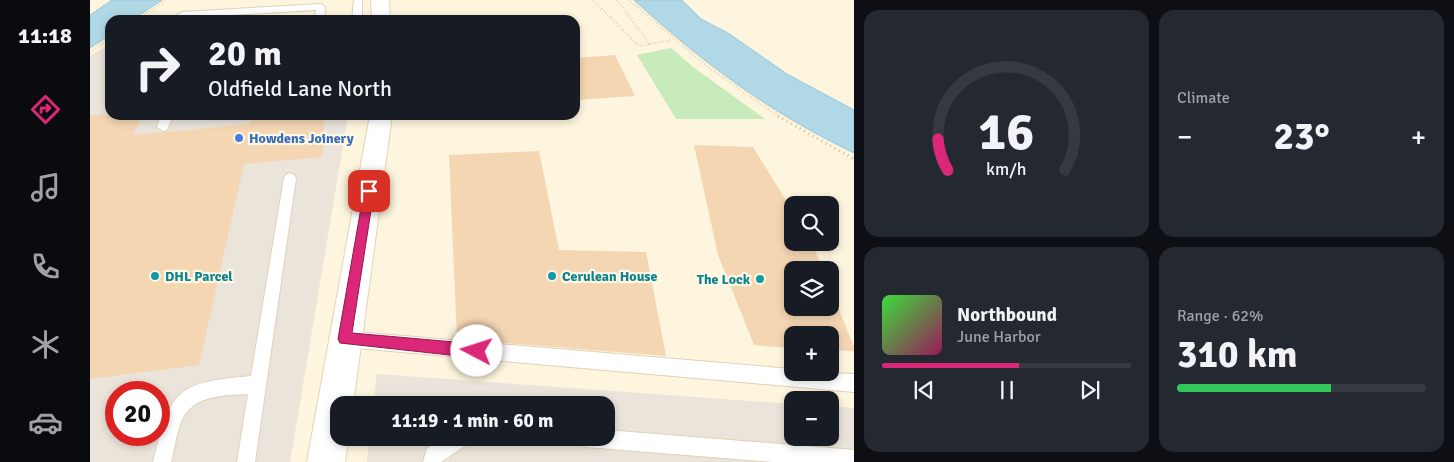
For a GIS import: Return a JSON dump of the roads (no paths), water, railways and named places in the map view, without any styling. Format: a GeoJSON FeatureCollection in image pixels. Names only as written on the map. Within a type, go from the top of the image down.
{"type":"FeatureCollection","features":[{"type":"Feature","properties":{"kind":"street"},"geometry":{"type":"LineString","coordinates":[[380,0],[381,15]]}},
{"type":"Feature","properties":{"kind":"street"},"geometry":{"type":"LineString","coordinates":[[326,462],[380,120]]}},
{"type":"Feature","properties":{"kind":"lane"},"geometry":{"type":"LineString","coordinates":[[357,15],[358,0]]}},
{"type":"Feature","properties":{"kind":"lane"},"geometry":{"type":"LineString","coordinates":[[182,15],[321,7],[320,15]]}},
{"type":"Feature","properties":{"kind":"lane"},"geometry":{"type":"LineString","coordinates":[[163,127],[166,120]]}},
{"type":"Feature","properties":{"kind":"lane"},"geometry":{"type":"LineString","coordinates":[[246,462],[290,178]]}},
{"type":"Feature","properties":{"kind":"lane"},"geometry":{"type":"LineString","coordinates":[[345,339],[854,383]]}},
{"type":"Feature","properties":{"kind":"lane"},"geometry":{"type":"LineString","coordinates":[[162,462],[180,406],[194,395],[215,389],[258,384]]}},
{"type":"Feature","properties":{"kind":"lane"},"geometry":{"type":"LineString","coordinates":[[615,440],[854,459]]}},
{"type":"Feature","properties":{"kind":"lane"},"geometry":{"type":"LineString","coordinates":[[432,462],[434,455],[449,446]]}},
{"type":"Feature","properties":{"kind":"water"},"geometry":{"type":"Polygon","coordinates":[[[112,0],[162,0],[140,15],[105,15],[105,38],[90,48],[90,15],[112,0]]]}},
{"type":"Feature","properties":{"kind":"water"},"geometry":{"type":"Polygon","coordinates":[[[634,0],[682,0],[701,19],[728,33],[787,74],[854,110],[854,153],[794,121],[738,85],[686,45],[634,0]]]}},
{"type":"Feature","properties":{"kind":"place","name":"Howdens Joinery"},"geometry":{"type":"Point","coordinates":[239,138]}},
{"type":"Feature","properties":{"kind":"place","name":"DHL Parcel"},"geometry":{"type":"Point","coordinates":[155,276]}},
{"type":"Feature","properties":{"kind":"place","name":"Cerulean House"},"geometry":{"type":"Point","coordinates":[552,276]}},
{"type":"Feature","properties":{"kind":"place","name":"The Lock"},"geometry":{"type":"Point","coordinates":[760,279]}}]}
